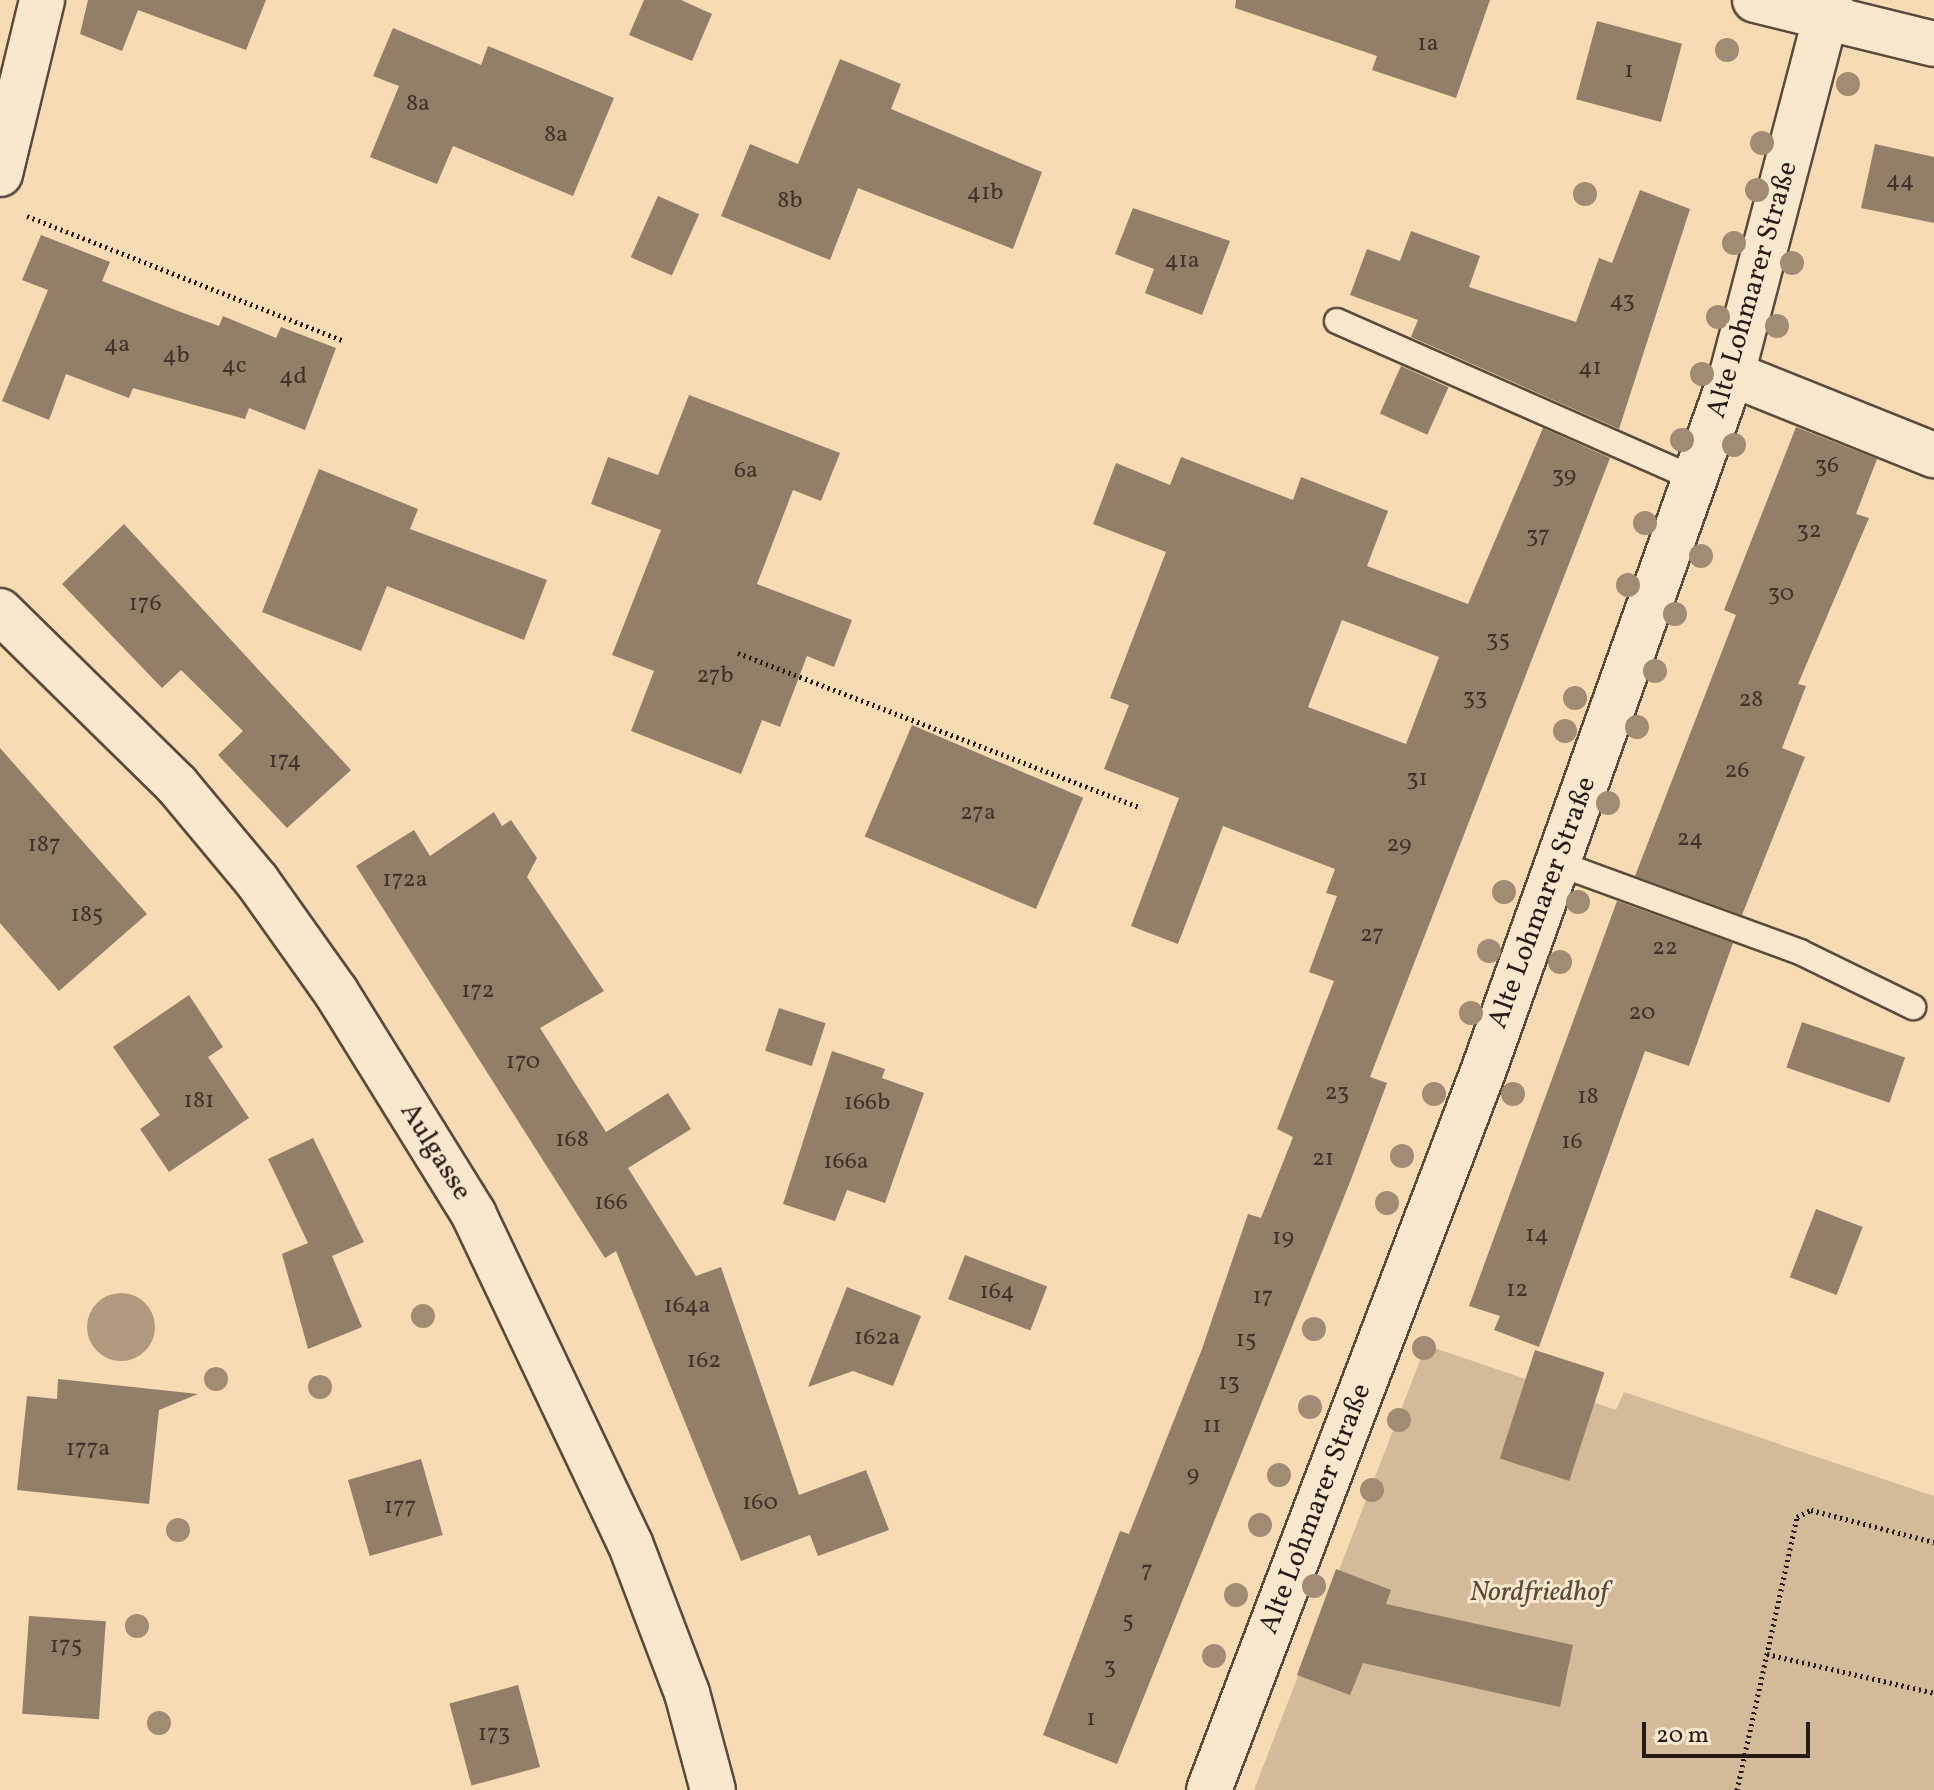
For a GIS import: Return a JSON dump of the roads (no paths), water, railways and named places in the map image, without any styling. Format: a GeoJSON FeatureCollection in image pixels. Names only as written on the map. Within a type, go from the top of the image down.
{"type":"FeatureCollection","features":[{"type":"Feature","properties":{"kind":"street"},"geometry":{"type":"LineString","coordinates":[[7,193],[42,0]]}},
{"type":"Feature","properties":{"kind":"street"},"geometry":{"type":"LineString","coordinates":[[1755,0],[1828,10],[1934,44]]}},
{"type":"Feature","properties":{"kind":"street","name":"Alte Lohmarer Straße"},"geometry":{"type":"LineString","coordinates":[[1209,1790],[1557,863],[1732,374],[1828,10]]}},
{"type":"Feature","properties":{"kind":"street"},"geometry":{"type":"LineString","coordinates":[[1732,374],[1934,455]]}},
{"type":"Feature","properties":{"kind":"street","name":"Aulgasse"},"geometry":{"type":"LineString","coordinates":[[0,611],[177,785],[257,881],[336,992],[474,1215],[630,1543],[687,1693],[713,1790]]}},
{"type":"Feature","properties":{"kind":"lane"},"geometry":{"type":"LineString","coordinates":[[1337,321],[1695,479]]}},
{"type":"Feature","properties":{"kind":"lane"},"geometry":{"type":"LineString","coordinates":[[1557,863],[1800,952],[1913,1007]]}},
{"type":"Feature","properties":{"kind":"park label","name":"Nordfriedhof"},"geometry":{"type":"Point","coordinates":[1539,1593]}}]}
